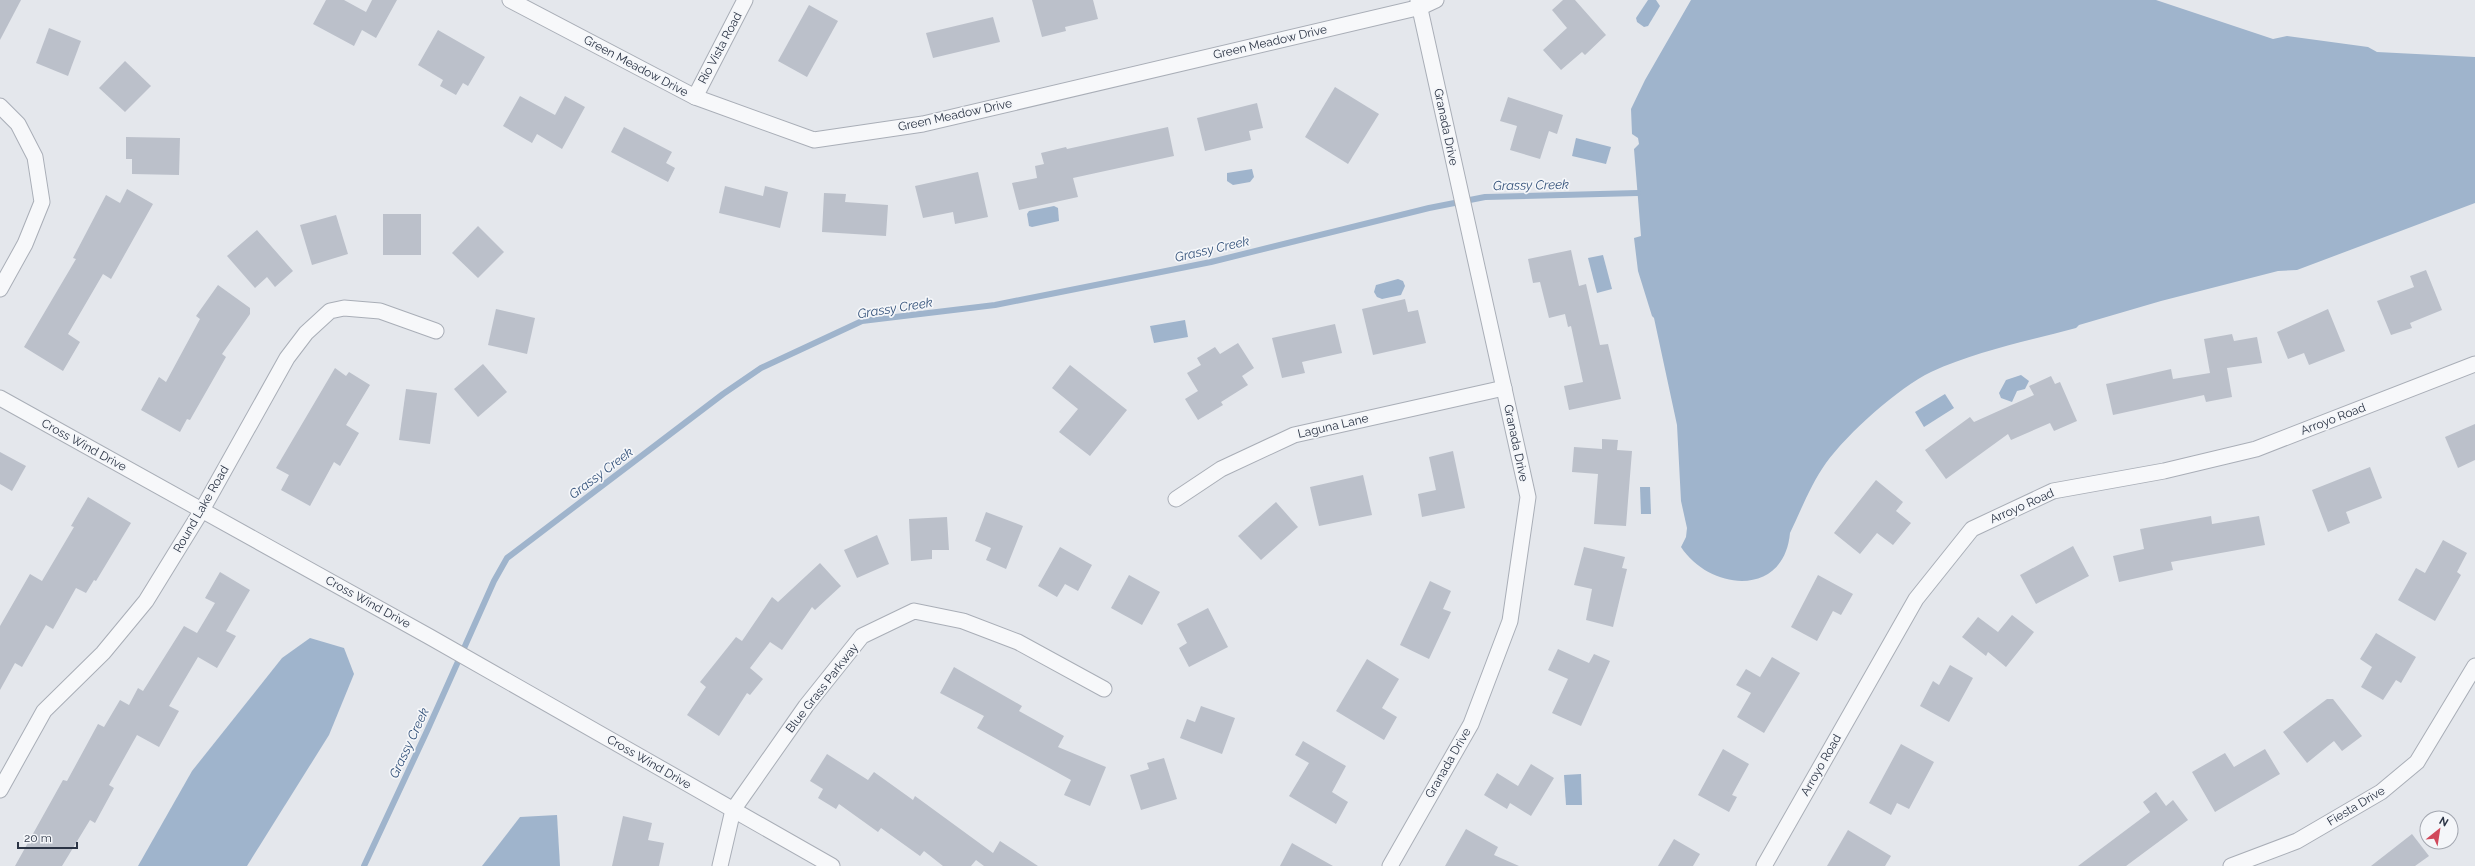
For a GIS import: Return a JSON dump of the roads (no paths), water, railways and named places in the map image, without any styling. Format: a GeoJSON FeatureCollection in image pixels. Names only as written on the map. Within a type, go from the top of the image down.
{"type":"FeatureCollection","features":[{"type":"Feature","properties":{"kind":"street","name":"Green Meadow Drive"},"geometry":{"type":"LineString","coordinates":[[510,0],[695,97],[814,140],[923,124],[1436,0]]}},
{"type":"Feature","properties":{"kind":"street","name":"Rio Vista Road"},"geometry":{"type":"LineString","coordinates":[[695,97],[745,0]]}},
{"type":"Feature","properties":{"kind":"street","name":"Granada Drive"},"geometry":{"type":"LineString","coordinates":[[1390,866],[1471,724],[1510,621],[1528,497],[1456,179],[1419,3]]}},
{"type":"Feature","properties":{"kind":"street"},"geometry":{"type":"LineString","coordinates":[[0,106],[18,124],[35,157],[42,202],[25,244],[0,289]]}},
{"type":"Feature","properties":{"kind":"street","name":"Round Lake Road"},"geometry":{"type":"LineString","coordinates":[[0,790],[44,711],[103,653],[146,601],[202,510],[287,358],[306,333],[330,310],[344,308],[380,311],[436,331]]}},
{"type":"Feature","properties":{"kind":"street","name":"Arroyo Road"},"geometry":{"type":"LineString","coordinates":[[1764,866],[1916,599],[1972,529],[2053,491],[2164,471],[2256,449],[2475,364]]}},
{"type":"Feature","properties":{"kind":"street","name":"Laguna Lane"},"geometry":{"type":"LineString","coordinates":[[1176,499],[1221,469],[1294,435],[1504,388]]}},
{"type":"Feature","properties":{"kind":"street","name":"Cross Wind Drive"},"geometry":{"type":"LineString","coordinates":[[0,398],[430,637],[832,866]]}},
{"type":"Feature","properties":{"kind":"street","name":"Blue Grass Parkway"},"geometry":{"type":"LineString","coordinates":[[720,866],[733,810],[806,706],[862,636],[914,612],[963,620],[1018,642],[1104,689]]}},
{"type":"Feature","properties":{"kind":"street","name":"Fiesta Drive"},"geometry":{"type":"LineString","coordinates":[[2231,866],[2297,840],[2380,792],[2417,762],[2475,666]]}},
{"type":"Feature","properties":{"kind":"water"},"geometry":{"type":"Polygon","coordinates":[[[1648,0],[1656,0],[1660,6],[1648,26],[1644,27],[1637,22],[1636,18],[1648,0]]]}},
{"type":"Feature","properties":{"kind":"water"},"geometry":{"type":"Polygon","coordinates":[[[1691,0],[2156,0],[2273,39],[2287,36],[2368,47],[2377,52],[2475,57],[2475,203],[2297,270],[2278,271],[2161,301],[2079,325],[2076,328],[1984,352],[1931,372],[1918,379],[1874,412],[1835,451],[1811,488],[1790,533],[1785,554],[1775,569],[1761,578],[1744,581],[1727,579],[1709,573],[1694,562],[1681,547],[1686,537],[1687,528],[1681,501],[1677,425],[1654,318],[1652,316],[1638,271],[1634,238],[1641,236],[1634,149],[1639,144],[1638,138],[1632,134],[1631,109],[1645,80],[1691,0]]]}},
{"type":"Feature","properties":{"kind":"water"},"geometry":{"type":"Polygon","coordinates":[[[1576,138],[1611,147],[1606,164],[1572,156],[1576,138]]]}},
{"type":"Feature","properties":{"kind":"water"},"geometry":{"type":"Polygon","coordinates":[[[1252,169],[1254,177],[1250,182],[1233,185],[1227,181],[1227,173],[1252,169]]]}},
{"type":"Feature","properties":{"kind":"water"},"geometry":{"type":"Polygon","coordinates":[[[1054,206],[1058,208],[1059,221],[1032,227],[1029,226],[1027,214],[1029,211],[1054,206]]]}},
{"type":"Feature","properties":{"kind":"water"},"geometry":{"type":"Polygon","coordinates":[[[1603,255],[1612,289],[1597,293],[1588,258],[1603,255]]]}},
{"type":"Feature","properties":{"kind":"water"},"geometry":{"type":"Polygon","coordinates":[[[1398,279],[1403,281],[1405,286],[1401,295],[1382,299],[1377,297],[1374,292],[1376,285],[1398,279]]]}},
{"type":"Feature","properties":{"kind":"water"},"geometry":{"type":"Polygon","coordinates":[[[1185,320],[1188,337],[1154,343],[1150,326],[1185,320]]]}},
{"type":"Feature","properties":{"kind":"water"},"geometry":{"type":"Polygon","coordinates":[[[2021,375],[2029,381],[2025,389],[2017,391],[2012,402],[2001,398],[1999,393],[2006,380],[2021,375]]]}},
{"type":"Feature","properties":{"kind":"water"},"geometry":{"type":"Polygon","coordinates":[[[1945,394],[1954,408],[1924,427],[1915,412],[1945,394]]]}},
{"type":"Feature","properties":{"kind":"water"},"geometry":{"type":"Polygon","coordinates":[[[1640,487],[1650,487],[1651,514],[1641,514],[1640,487]]]}},
{"type":"Feature","properties":{"kind":"water"},"geometry":{"type":"Polygon","coordinates":[[[310,638],[344,648],[354,674],[329,735],[247,866],[138,866],[192,771],[282,658],[310,638]]]}},
{"type":"Feature","properties":{"kind":"water"},"geometry":{"type":"Polygon","coordinates":[[[1581,774],[1582,805],[1566,805],[1564,775],[1581,774]]]}},
{"type":"Feature","properties":{"kind":"water"},"geometry":{"type":"Polygon","coordinates":[[[557,815],[560,866],[482,866],[520,817],[557,815]]]}},
{"type":"Feature","properties":{"kind":"waterway","name":"Grassy Creek"},"geometry":{"type":"LineString","coordinates":[[364,866],[427,731],[494,581],[507,558],[723,394],[761,368],[862,321],[995,305],[1211,262],[1429,208],[1485,197],[1638,193]]}}]}
